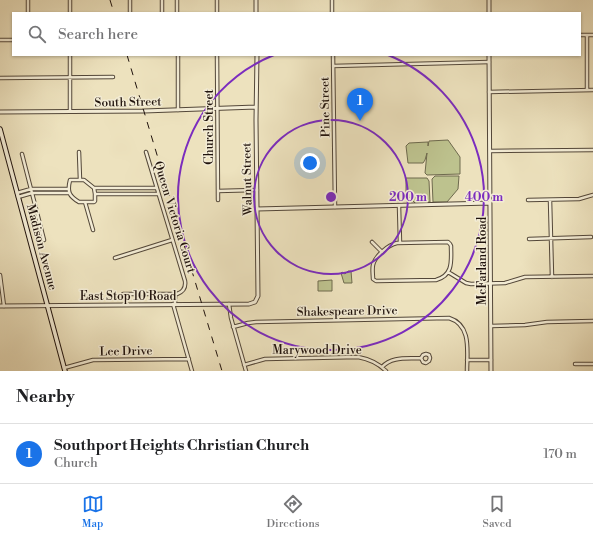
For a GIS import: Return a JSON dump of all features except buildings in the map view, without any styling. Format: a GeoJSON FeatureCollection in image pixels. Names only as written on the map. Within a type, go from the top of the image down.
{"type":"FeatureCollection","features":[{"type":"Feature","properties":{"kind":"main road","name":"Madison Avenue"},"geometry":{"type":"LineString","coordinates":[[0,129],[64,369]]}},
{"type":"Feature","properties":{"kind":"street"},"geometry":{"type":"LineString","coordinates":[[28,0],[28,12]]}},
{"type":"Feature","properties":{"kind":"street"},"geometry":{"type":"LineString","coordinates":[[70,0],[70,12]]}},
{"type":"Feature","properties":{"kind":"street"},"geometry":{"type":"LineString","coordinates":[[130,0],[130,12]]}},
{"type":"Feature","properties":{"kind":"street"},"geometry":{"type":"LineString","coordinates":[[162,0],[162,12]]}},
{"type":"Feature","properties":{"kind":"street"},"geometry":{"type":"LineString","coordinates":[[177,0],[178,12]]}},
{"type":"Feature","properties":{"kind":"street"},"geometry":{"type":"LineString","coordinates":[[217,0],[217,12]]}},
{"type":"Feature","properties":{"kind":"street"},"geometry":{"type":"LineString","coordinates":[[256,0],[256,12]]}},
{"type":"Feature","properties":{"kind":"street"},"geometry":{"type":"LineString","coordinates":[[332,0],[332,12]]}},
{"type":"Feature","properties":{"kind":"street"},"geometry":{"type":"LineString","coordinates":[[489,0],[489,12]]}},
{"type":"Feature","properties":{"kind":"street"},"geometry":{"type":"LineString","coordinates":[[581,35],[593,35]]}},
{"type":"Feature","properties":{"kind":"street"},"geometry":{"type":"LineString","coordinates":[[587,35],[587,90]]}},
{"type":"Feature","properties":{"kind":"street"},"geometry":{"type":"LineString","coordinates":[[0,40],[12,40]]}},
{"type":"Feature","properties":{"kind":"street"},"geometry":{"type":"LineString","coordinates":[[70,56],[70,111]]}},
{"type":"Feature","properties":{"kind":"street"},"geometry":{"type":"LineString","coordinates":[[178,56],[178,110]]}},
{"type":"Feature","properties":{"kind":"street","name":"Church Street"},"geometry":{"type":"LineString","coordinates":[[217,56],[218,200]]}},
{"type":"Feature","properties":{"kind":"street","name":"Walnut Street"},"geometry":{"type":"LineString","coordinates":[[255,302],[258,296],[257,56]]}},
{"type":"Feature","properties":{"kind":"street","name":"Pine Street"},"geometry":{"type":"LineString","coordinates":[[333,56],[335,207]]}},
{"type":"Feature","properties":{"kind":"street","name":"McFarland Road"},"geometry":{"type":"LineString","coordinates":[[489,56],[492,371]]}},
{"type":"Feature","properties":{"kind":"street"},"geometry":{"type":"LineString","coordinates":[[333,66],[489,62]]}},
{"type":"Feature","properties":{"kind":"street"},"geometry":{"type":"LineString","coordinates":[[0,78],[113,77]]}},
{"type":"Feature","properties":{"kind":"street"},"geometry":{"type":"LineString","coordinates":[[489,92],[593,90]]}},
{"type":"Feature","properties":{"kind":"street","name":"South Street"},"geometry":{"type":"LineString","coordinates":[[0,112],[178,110],[256,107]]}},
{"type":"Feature","properties":{"kind":"street"},"geometry":{"type":"LineString","coordinates":[[490,151],[593,150]]}},
{"type":"Feature","properties":{"kind":"street"},"geometry":{"type":"LineString","coordinates":[[79,152],[80,180]]}},
{"type":"Feature","properties":{"kind":"street","name":"Queen Victoria Court"},"geometry":{"type":"LineString","coordinates":[[146,152],[185,284],[182,292],[175,294]]}},
{"type":"Feature","properties":{"kind":"street"},"geometry":{"type":"LineString","coordinates":[[22,154],[44,240]]}},
{"type":"Feature","properties":{"kind":"street"},"geometry":{"type":"LineString","coordinates":[[94,188],[95,201],[85,202],[78,202],[70,195],[68,189],[70,180],[84,180],[94,188],[156,188]]}},
{"type":"Feature","properties":{"kind":"street"},"geometry":{"type":"LineString","coordinates":[[17,195],[31,189],[68,189]]}},
{"type":"Feature","properties":{"kind":"street"},"geometry":{"type":"LineString","coordinates":[[218,191],[257,190]]}},
{"type":"Feature","properties":{"kind":"street"},"geometry":{"type":"LineString","coordinates":[[17,195],[32,193],[69,193]]}},
{"type":"Feature","properties":{"kind":"street"},"geometry":{"type":"LineString","coordinates":[[95,194],[158,194]]}},
{"type":"Feature","properties":{"kind":"street"},"geometry":{"type":"LineString","coordinates":[[528,200],[579,199],[593,196]]}},
{"type":"Feature","properties":{"kind":"street"},"geometry":{"type":"LineString","coordinates":[[550,200],[552,277]]}},
{"type":"Feature","properties":{"kind":"street"},"geometry":{"type":"LineString","coordinates":[[85,202],[93,230]]}},
{"type":"Feature","properties":{"kind":"street"},"geometry":{"type":"LineString","coordinates":[[257,209],[490,203]]}},
{"type":"Feature","properties":{"kind":"street"},"geometry":{"type":"LineString","coordinates":[[399,206],[400,243]]}},
{"type":"Feature","properties":{"kind":"street"},"geometry":{"type":"LineString","coordinates":[[529,238],[591,237]]}},
{"type":"Feature","properties":{"kind":"street"},"geometry":{"type":"LineString","coordinates":[[115,258],[172,240]]}},
{"type":"Feature","properties":{"kind":"street"},"geometry":{"type":"LineString","coordinates":[[372,242],[382,252]]}},
{"type":"Feature","properties":{"kind":"street"},"geometry":{"type":"LineString","coordinates":[[400,243],[450,243],[451,262],[448,272],[442,278],[436,280],[374,280],[373,265],[376,259],[392,244],[400,243]]}},
{"type":"Feature","properties":{"kind":"street"},"geometry":{"type":"LineString","coordinates":[[448,272],[470,284],[505,283],[525,277],[592,276]]}},
{"type":"Feature","properties":{"kind":"street"},"geometry":{"type":"LineString","coordinates":[[0,275],[2,306]]}},
{"type":"Feature","properties":{"kind":"street"},"geometry":{"type":"LineString","coordinates":[[123,294],[175,294],[174,304],[192,371]]}},
{"type":"Feature","properties":{"kind":"street","name":"East Stop 10 Road"},"geometry":{"type":"LineString","coordinates":[[2,306],[250,304],[255,302]]}},
{"type":"Feature","properties":{"kind":"street"},"geometry":{"type":"LineString","coordinates":[[229,304],[230,315],[246,371]]}},
{"type":"Feature","properties":{"kind":"street","name":"Shakespeare Drive"},"geometry":{"type":"LineString","coordinates":[[233,326],[256,322],[444,317],[452,319],[460,324],[464,329],[466,335],[467,360]]}},
{"type":"Feature","properties":{"kind":"street"},"geometry":{"type":"LineString","coordinates":[[491,326],[525,325],[547,322],[593,321]]}},
{"type":"Feature","properties":{"kind":"street","name":"Marywood Drive"},"geometry":{"type":"LineString","coordinates":[[244,365],[265,359],[358,357],[372,360],[386,371]]}},
{"type":"Feature","properties":{"kind":"street"},"geometry":{"type":"LineString","coordinates":[[382,367],[388,362],[396,359],[421,358]]}},
{"type":"Feature","properties":{"kind":"street","name":"Lee Drive"},"geometry":{"type":"LineString","coordinates":[[64,369],[93,360],[188,359]]}},
{"type":"Feature","properties":{"kind":"street"},"geometry":{"type":"LineString","coordinates":[[467,371],[467,360],[491,360]]}},
{"type":"Feature","properties":{"kind":"street"},"geometry":{"type":"LineString","coordinates":[[575,364],[593,364]]}},
{"type":"Feature","properties":{"kind":"green space"},"geometry":{"type":"Polygon","coordinates":[[[448,140],[460,157],[460,174],[427,175],[425,173],[427,153],[423,163],[408,163],[406,146],[409,143],[428,142],[428,146],[429,141],[448,140]]]}},
{"type":"Feature","properties":{"kind":"green space"},"geometry":{"type":"Polygon","coordinates":[[[435,176],[459,176],[458,189],[447,202],[433,202],[432,179],[435,176]]]}},
{"type":"Feature","properties":{"kind":"green space"},"geometry":{"type":"Polygon","coordinates":[[[406,178],[427,178],[429,181],[430,202],[415,203],[406,194],[406,178]]]}},
{"type":"Feature","properties":{"kind":"green space"},"geometry":{"type":"Polygon","coordinates":[[[348,271],[351,271],[352,283],[344,283],[341,273],[342,272],[345,274],[348,271]]]}},
{"type":"Feature","properties":{"kind":"green space"},"geometry":{"type":"Polygon","coordinates":[[[332,280],[332,291],[318,291],[318,281],[332,280]]]}},
{"type":"Feature","properties":{"kind":"railway"},"geometry":{"type":"LineString","coordinates":[[110,0],[114,12]]}},
{"type":"Feature","properties":{"kind":"railway"},"geometry":{"type":"LineString","coordinates":[[127,56],[222,371]]}},
{"type":"Feature","properties":{"kind":"place","name":"Southport Heights Christian Church"},"geometry":{"type":"Point","coordinates":[360,121]}}]}
